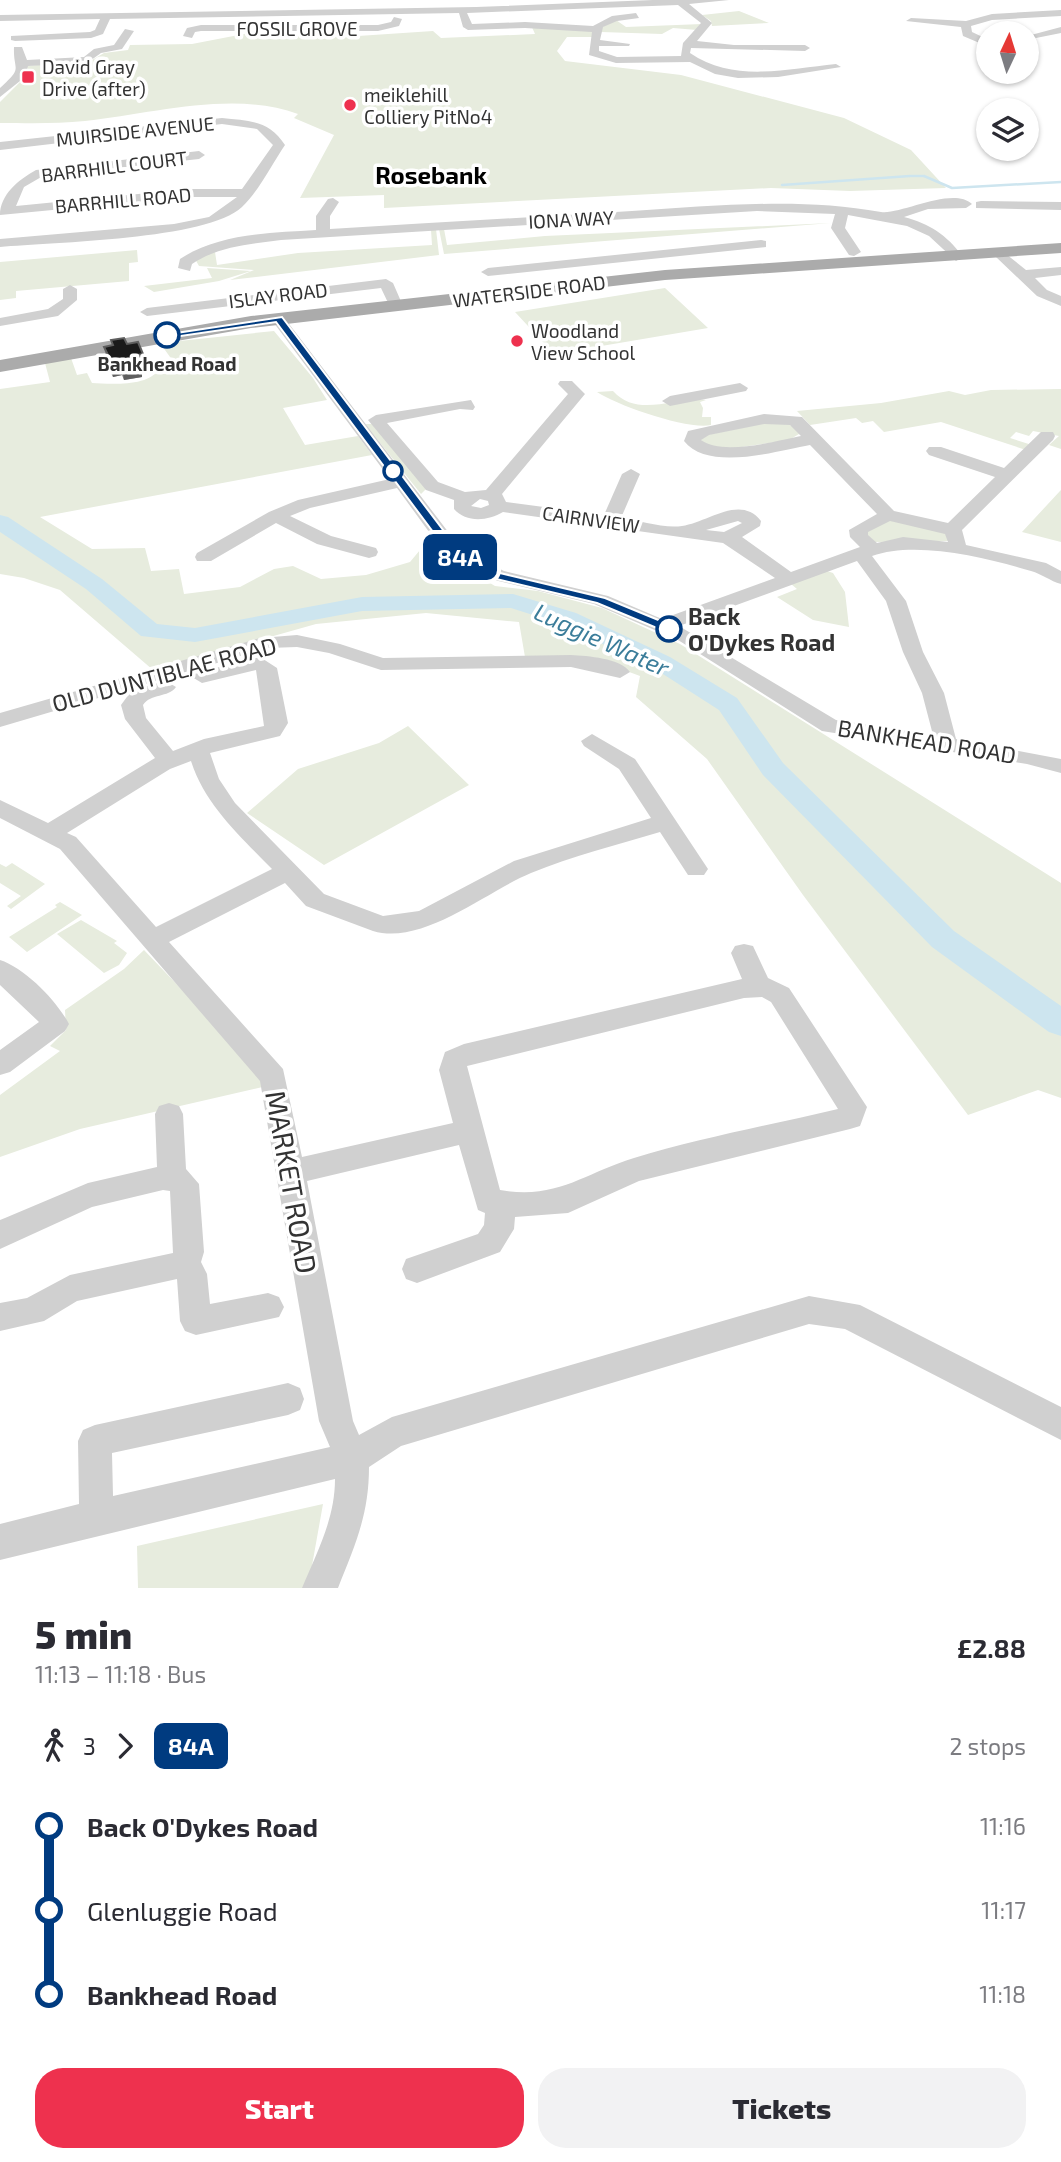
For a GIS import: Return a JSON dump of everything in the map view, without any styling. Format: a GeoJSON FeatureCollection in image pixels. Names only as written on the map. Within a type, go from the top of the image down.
{"type":"FeatureCollection","features":[{"type":"Feature","properties":{"kind":"main road","name":"WATERSIDE ROAD"},"geometry":{"type":"LineString","coordinates":[[0,366],[193,331],[278,319],[665,275],[1061,248]]}},
{"type":"Feature","properties":{"kind":"street"},"geometry":{"type":"LineString","coordinates":[[724,0],[603,22],[597,29],[593,53],[609,59],[691,59],[716,71],[734,75],[836,67]]}},
{"type":"Feature","properties":{"kind":"street"},"geometry":{"type":"LineString","coordinates":[[260,2],[257,4],[267,8],[267,14]]}},
{"type":"Feature","properties":{"kind":"street"},"geometry":{"type":"LineString","coordinates":[[0,18],[267,14],[355,6],[399,9],[644,2],[684,6],[705,21],[707,25],[688,43],[685,51],[691,59]]}},
{"type":"Feature","properties":{"kind":"street"},"geometry":{"type":"LineString","coordinates":[[15,53],[95,34],[115,3]]}},
{"type":"Feature","properties":{"kind":"street"},"geometry":{"type":"LineString","coordinates":[[536,26],[542,21],[539,5]]}},
{"type":"Feature","properties":{"kind":"street"},"geometry":{"type":"LineString","coordinates":[[0,94],[22,75],[15,53],[13,33],[30,7]]}},
{"type":"Feature","properties":{"kind":"street"},"geometry":{"type":"LineString","coordinates":[[605,8],[615,18]]}},
{"type":"Feature","properties":{"kind":"street","name":"FOSSIL GROVE"},"geometry":{"type":"LineString","coordinates":[[188,36],[191,30],[201,28],[384,27],[397,22],[399,9]]}},
{"type":"Feature","properties":{"kind":"street"},"geometry":{"type":"LineString","coordinates":[[912,21],[966,24],[983,19],[1061,13]]}},
{"type":"Feature","properties":{"kind":"street"},"geometry":{"type":"LineString","coordinates":[[463,14],[468,27],[597,29]]}},
{"type":"Feature","properties":{"kind":"street"},"geometry":{"type":"LineString","coordinates":[[1032,15],[1061,28]]}},
{"type":"Feature","properties":{"kind":"street"},"geometry":{"type":"LineString","coordinates":[[966,24],[967,34],[976,38]]}},
{"type":"Feature","properties":{"kind":"street"},"geometry":{"type":"LineString","coordinates":[[1040,34],[1061,28]]}},
{"type":"Feature","properties":{"kind":"street"},"geometry":{"type":"LineString","coordinates":[[15,53],[89,59],[98,51],[118,47],[129,31]]}},
{"type":"Feature","properties":{"kind":"street"},"geometry":{"type":"LineString","coordinates":[[762,37],[765,48]]}},
{"type":"Feature","properties":{"kind":"street"},"geometry":{"type":"LineString","coordinates":[[595,43],[625,44]]}},
{"type":"Feature","properties":{"kind":"street"},"geometry":{"type":"LineString","coordinates":[[688,43],[805,48]]}},
{"type":"Feature","properties":{"kind":"street","name":"MUIRSIDE AVENUE"},"geometry":{"type":"LineString","coordinates":[[0,146],[167,125],[243,122],[266,130],[279,145],[228,214],[193,225],[0,243]]}},
{"type":"Feature","properties":{"kind":"street","name":"BARRHILL COURT"},"geometry":{"type":"LineString","coordinates":[[4,210],[19,185],[40,173],[199,155]]}},
{"type":"Feature","properties":{"kind":"street","name":"BARRHILL ROAD"},"geometry":{"type":"LineString","coordinates":[[4,210],[189,193],[246,193]]}},
{"type":"Feature","properties":{"kind":"street"},"geometry":{"type":"LineString","coordinates":[[323,233],[323,216],[332,202]]}},
{"type":"Feature","properties":{"kind":"street"},"geometry":{"type":"LineString","coordinates":[[894,219],[916,207],[966,204]]}},
{"type":"Feature","properties":{"kind":"street"},"geometry":{"type":"LineString","coordinates":[[981,205],[1061,206]]}},
{"type":"Feature","properties":{"kind":"street"},"geometry":{"type":"LineString","coordinates":[[520,207],[526,221]]}},
{"type":"Feature","properties":{"kind":"street","name":"IONA WAY"},"geometry":{"type":"LineString","coordinates":[[185,268],[187,259],[224,244],[323,233],[744,208],[842,212],[894,219],[928,230],[942,240],[956,257]]}},
{"type":"Feature","properties":{"kind":"street"},"geometry":{"type":"LineString","coordinates":[[842,212],[838,228],[854,252]]}},
{"type":"Feature","properties":{"kind":"street"},"geometry":{"type":"LineString","coordinates":[[193,225],[224,244]]}},
{"type":"Feature","properties":{"kind":"street"},"geometry":{"type":"LineString","coordinates":[[488,272],[761,244]]}},
{"type":"Feature","properties":{"kind":"street"},"geometry":{"type":"LineString","coordinates":[[1001,254],[1042,293],[1060,298]]}},
{"type":"Feature","properties":{"kind":"street"},"geometry":{"type":"LineString","coordinates":[[650,255],[665,275]]}},
{"type":"Feature","properties":{"kind":"street"},"geometry":{"type":"LineString","coordinates":[[1024,275],[1059,273]]}},
{"type":"Feature","properties":{"kind":"street","name":"ISLAY ROAD"},"geometry":{"type":"LineString","coordinates":[[146,312],[386,283],[396,306]]}},
{"type":"Feature","properties":{"kind":"street"},"geometry":{"type":"LineString","coordinates":[[0,322],[61,310],[70,300],[70,289]]}},
{"type":"Feature","properties":{"kind":"street","name":"BANKHEAD ROAD"},"geometry":{"type":"LineString","coordinates":[[278,319],[455,554],[484,571],[601,600],[664,626],[706,647],[807,714],[830,726],[1027,757],[1061,766]]}},
{"type":"Feature","properties":{"kind":"street"},"geometry":{"type":"LineString","coordinates":[[495,501],[577,394],[566,384]]}},
{"type":"Feature","properties":{"kind":"street"},"geometry":{"type":"LineString","coordinates":[[670,401],[740,388]]}},
{"type":"Feature","properties":{"kind":"street"},"geometry":{"type":"LineString","coordinates":[[709,394],[719,406],[720,419],[727,426]]}},
{"type":"Feature","properties":{"kind":"street","name":"CAIRNVIEW"},"geometry":{"type":"LineString","coordinates":[[464,503],[432,486],[376,420],[465,403],[467,407]]}},
{"type":"Feature","properties":{"kind":"street"},"geometry":{"type":"LineString","coordinates":[[813,439],[721,453],[702,450],[692,441],[697,433],[727,426],[777,418],[791,419],[813,439],[888,515],[953,530],[957,536],[957,550]]}},
{"type":"Feature","properties":{"kind":"street"},"geometry":{"type":"LineString","coordinates":[[953,530],[1047,436]]}},
{"type":"Feature","properties":{"kind":"street"},"geometry":{"type":"LineString","coordinates":[[935,451],[1008,475]]}},
{"type":"Feature","properties":{"kind":"street"},"geometry":{"type":"LineString","coordinates":[[610,522],[631,474]]}},
{"type":"Feature","properties":{"kind":"street"},"geometry":{"type":"LineString","coordinates":[[204,557],[275,516],[322,498],[402,482]]}},
{"type":"Feature","properties":{"kind":"street","name":"CAIRNVIEW"},"geometry":{"type":"LineString","coordinates":[[429,518],[480,494],[495,501],[610,522],[726,538],[735,541],[789,579]]}},
{"type":"Feature","properties":{"kind":"street"},"geometry":{"type":"LineString","coordinates":[[888,515],[858,530],[859,537],[896,601],[912,652],[933,693],[947,746]]}},
{"type":"Feature","properties":{"kind":"street"},"geometry":{"type":"LineString","coordinates":[[275,516],[307,534],[369,552]]}},
{"type":"Feature","properties":{"kind":"street","name":"CAIRNVIEW"},"geometry":{"type":"LineString","coordinates":[[683,532],[730,516],[742,516],[752,521],[751,526],[726,538]]}},
{"type":"Feature","properties":{"kind":"street"},"geometry":{"type":"LineString","coordinates":[[664,626],[867,551],[903,543],[957,550],[1039,567],[1061,578]]}},
{"type":"Feature","properties":{"kind":"street","name":"OLD DUNTIBLAE ROAD"},"geometry":{"type":"LineString","coordinates":[[0,720],[267,642],[297,641],[333,648],[380,663],[571,661],[592,663],[620,672]]}},
{"type":"Feature","properties":{"kind":"street"},"geometry":{"type":"LineString","coordinates":[[49,834],[169,761],[198,750],[272,731],[277,723],[267,668],[260,663],[250,664],[139,695],[132,705],[136,719],[169,761]]}},
{"type":"Feature","properties":{"kind":"street"},"geometry":{"type":"LineString","coordinates":[[592,741],[638,760],[665,822],[696,869]]}},
{"type":"Feature","properties":{"kind":"street"},"geometry":{"type":"LineString","coordinates":[[198,750],[208,780],[227,807],[316,900],[382,925],[424,919],[522,867],[665,822]]}},
{"type":"Feature","properties":{"kind":"street","name":"MARKET ROAD"},"geometry":{"type":"LineString","coordinates":[[0,808],[68,843],[273,1077],[336,1421],[352,1459]]}},
{"type":"Feature","properties":{"kind":"street"},"geometry":{"type":"LineString","coordinates":[[153,939],[289,871]]}},
{"type":"Feature","properties":{"kind":"street"},"geometry":{"type":"LineString","coordinates":[[744,953],[759,987]]}},
{"type":"Feature","properties":{"kind":"street"},"geometry":{"type":"LineString","coordinates":[[0,970],[34,999],[56,1024],[0,1064]]}},
{"type":"Feature","properties":{"kind":"street"},"geometry":{"type":"LineString","coordinates":[[759,987],[766,987],[780,995],[853,1107],[850,1118],[634,1170],[568,1200],[501,1203],[488,1201],[484,1195],[468,1131],[453,1070],[455,1060],[464,1055],[744,988],[759,987]]}},
{"type":"Feature","properties":{"kind":"street"},"geometry":{"type":"LineString","coordinates":[[169,1114],[172,1178]]}},
{"type":"Feature","properties":{"kind":"street"},"geometry":{"type":"LineString","coordinates":[[291,1172],[468,1131]]}},
{"type":"Feature","properties":{"kind":"street"},"geometry":{"type":"LineString","coordinates":[[0,1236],[108,1189],[156,1178],[172,1178],[184,1184],[189,1252],[185,1264],[191,1274],[196,1321],[268,1307]]}},
{"type":"Feature","properties":{"kind":"street"},"geometry":{"type":"LineString","coordinates":[[417,1269],[489,1243],[499,1229],[501,1203]]}},
{"type":"Feature","properties":{"kind":"street"},"geometry":{"type":"LineString","coordinates":[[0,1317],[33,1311],[60,1292],[70,1289],[185,1264]]}},
{"type":"Feature","properties":{"kind":"street"},"geometry":{"type":"LineString","coordinates":[[0,1542],[96,1517],[352,1459],[392,1433],[809,1310],[849,1315],[1061,1424]]}},
{"type":"Feature","properties":{"kind":"street"},"geometry":{"type":"LineString","coordinates":[[96,1517],[95,1441],[288,1399]]}},
{"type":"Feature","properties":{"kind":"street"},"geometry":{"type":"LineString","coordinates":[[320,1588],[349,1513],[352,1459]]}},
{"type":"Feature","properties":{"kind":"shaded area"},"geometry":{"type":"Polygon","coordinates":[[[739,11],[769,23],[712,26],[711,21],[702,15],[739,11]]]}},
{"type":"Feature","properties":{"kind":"shaded area"},"geometry":{"type":"Polygon","coordinates":[[[616,20],[626,27],[702,24],[697,30],[673,28],[662,34],[601,32],[602,27],[616,20]]]}},
{"type":"Feature","properties":{"kind":"shaded area"},"geometry":{"type":"Polygon","coordinates":[[[531,25],[597,29],[596,37],[567,37],[557,51],[565,61],[681,75],[844,118],[911,150],[946,188],[850,191],[771,188],[384,208],[384,195],[300,198],[334,135],[294,118],[298,114],[273,107],[220,104],[74,122],[0,123],[0,102],[28,74],[27,66],[92,60],[104,53],[128,50],[130,45],[192,44],[249,33],[343,37],[433,31],[441,38],[535,34],[531,25]]]}},
{"type":"Feature","properties":{"kind":"shaded area"},"geometry":{"type":"Polygon","coordinates":[[[831,223],[444,254],[439,229],[444,229],[447,245],[545,236],[831,223]]]}},
{"type":"Feature","properties":{"kind":"shaded area"},"geometry":{"type":"Polygon","coordinates":[[[436,229],[439,255],[230,280],[254,270],[199,266],[195,259],[215,252],[217,265],[298,253],[432,245],[431,230],[436,229]]]}},
{"type":"Feature","properties":{"kind":"shaded area"},"geometry":{"type":"Polygon","coordinates":[[[137,250],[138,262],[129,263],[129,281],[16,291],[16,298],[0,300],[0,262],[137,250]]]}},
{"type":"Feature","properties":{"kind":"shaded area"},"geometry":{"type":"Polygon","coordinates":[[[207,268],[251,271],[219,281],[154,292],[144,286],[212,278],[207,268]]]}},
{"type":"Feature","properties":{"kind":"shaded area"},"geometry":{"type":"Polygon","coordinates":[[[665,288],[708,328],[554,354],[515,312],[665,288]]]}},
{"type":"Feature","properties":{"kind":"shaded area"},"geometry":{"type":"Polygon","coordinates":[[[274,331],[313,378],[327,400],[283,408],[305,445],[358,436],[372,455],[40,517],[92,549],[145,548],[151,571],[179,569],[184,594],[240,587],[274,569],[293,566],[321,579],[366,575],[410,562],[425,544],[495,586],[538,591],[602,608],[680,644],[1061,883],[1061,1098],[1038,1090],[968,1115],[803,895],[707,759],[636,697],[640,676],[605,663],[525,657],[519,622],[426,613],[316,624],[153,670],[60,590],[24,578],[0,574],[0,389],[50,382],[45,363],[71,358],[77,375],[87,373],[92,383],[119,384],[139,381],[155,374],[159,368],[175,364],[160,343],[274,331]]]}},
{"type":"Feature","properties":{"kind":"shaded area"},"geometry":{"type":"Polygon","coordinates":[[[1061,389],[1061,449],[1049,445],[1059,436],[1033,431],[1029,436],[1016,432],[1010,438],[1032,445],[1026,450],[941,422],[884,432],[873,421],[862,423],[856,418],[810,425],[797,411],[881,403],[949,391],[965,395],[991,390],[1061,389]]]}},
{"type":"Feature","properties":{"kind":"shaded area"},"geometry":{"type":"Polygon","coordinates":[[[613,391],[634,404],[706,400],[700,402],[703,408],[702,417],[711,417],[711,425],[686,424],[653,416],[597,392],[613,391]]]}},
{"type":"Feature","properties":{"kind":"shaded area"},"geometry":{"type":"Polygon","coordinates":[[[775,421],[785,422],[800,431],[799,434],[789,440],[714,451],[697,437],[775,421]]]}},
{"type":"Feature","properties":{"kind":"shaded area"},"geometry":{"type":"Polygon","coordinates":[[[365,424],[375,424],[428,487],[421,494],[365,424]]]}},
{"type":"Feature","properties":{"kind":"shaded area"},"geometry":{"type":"Polygon","coordinates":[[[1060,491],[1061,542],[1022,532],[1060,491]]]}},
{"type":"Feature","properties":{"kind":"shaded area"},"geometry":{"type":"Polygon","coordinates":[[[888,520],[944,532],[950,541],[875,542],[863,531],[888,520]]]}},
{"type":"Feature","properties":{"kind":"shaded area"},"geometry":{"type":"Polygon","coordinates":[[[827,571],[833,573],[845,592],[849,627],[813,620],[777,597],[797,589],[791,584],[827,571]]]}},
{"type":"Feature","properties":{"kind":"shaded area"},"geometry":{"type":"Polygon","coordinates":[[[408,726],[469,785],[324,865],[247,813],[298,769],[379,743],[408,726]]]}},
{"type":"Feature","properties":{"kind":"shaded area"},"geometry":{"type":"Polygon","coordinates":[[[12,863],[45,884],[11,909],[7,906],[21,896],[0,883],[0,864],[6,867],[12,863]]]}},
{"type":"Feature","properties":{"kind":"shaded area"},"geometry":{"type":"Polygon","coordinates":[[[60,902],[82,915],[27,952],[9,937],[57,907],[55,905],[60,902]]]}},
{"type":"Feature","properties":{"kind":"shaded area"},"geometry":{"type":"Polygon","coordinates":[[[81,920],[117,941],[114,943],[127,953],[119,965],[104,973],[57,934],[81,920]]]}},
{"type":"Feature","properties":{"kind":"shaded area"},"geometry":{"type":"Polygon","coordinates":[[[144,950],[252,1063],[267,1086],[80,1129],[0,1157],[0,1095],[60,1051],[50,1046],[66,1030],[65,1010],[124,969],[144,950]]]}},
{"type":"Feature","properties":{"kind":"shaded area"},"geometry":{"type":"Polygon","coordinates":[[[323,1504],[308,1588],[138,1588],[137,1546],[323,1504]]]}},
{"type":"Feature","properties":{"kind":"building"},"geometry":{"type":"Polygon","coordinates":[[[124,338],[127,344],[138,342],[143,354],[137,355],[139,359],[121,362],[119,358],[110,359],[104,347],[113,345],[111,340],[124,338]]]}},
{"type":"Feature","properties":{"kind":"waterway"},"geometry":{"type":"LineString","coordinates":[[782,185],[910,176],[924,176],[952,188],[1061,182]]}},
{"type":"Feature","properties":{"kind":"waterway","name":"Luggie Water"},"geometry":{"type":"LineString","coordinates":[[0,522],[94,584],[150,631],[195,635],[362,604],[513,601],[567,618],[661,662],[728,704],[773,769],[943,939],[1061,1023]]}},
{"type":"Feature","properties":{"kind":"bus line","name":"84A"},"geometry":{"type":"LineString","coordinates":[[167,335],[278,319],[455,554],[484,571],[601,600],[669,629]]}},
{"type":"Feature","properties":{"kind":"place","name":"David Gray Drive (after)"},"geometry":{"type":"Point","coordinates":[28,77]}},
{"type":"Feature","properties":{"kind":"place","name":"meiklehill Colliery PitNo4"},"geometry":{"type":"Point","coordinates":[350,105]}},
{"type":"Feature","properties":{"kind":"place","name":"Bankhead Road"},"geometry":{"type":"Point","coordinates":[167,335]}},
{"type":"Feature","properties":{"kind":"place","name":"Woodland View School"},"geometry":{"type":"Point","coordinates":[517,341]}},
{"type":"Feature","properties":{"kind":"place","name":"Back O'Dykes Road"},"geometry":{"type":"Point","coordinates":[669,629]}},
{"type":"Feature","properties":{"kind":"district","name":"Rosebank"},"geometry":{"type":"Point","coordinates":[431,174]}}]}
